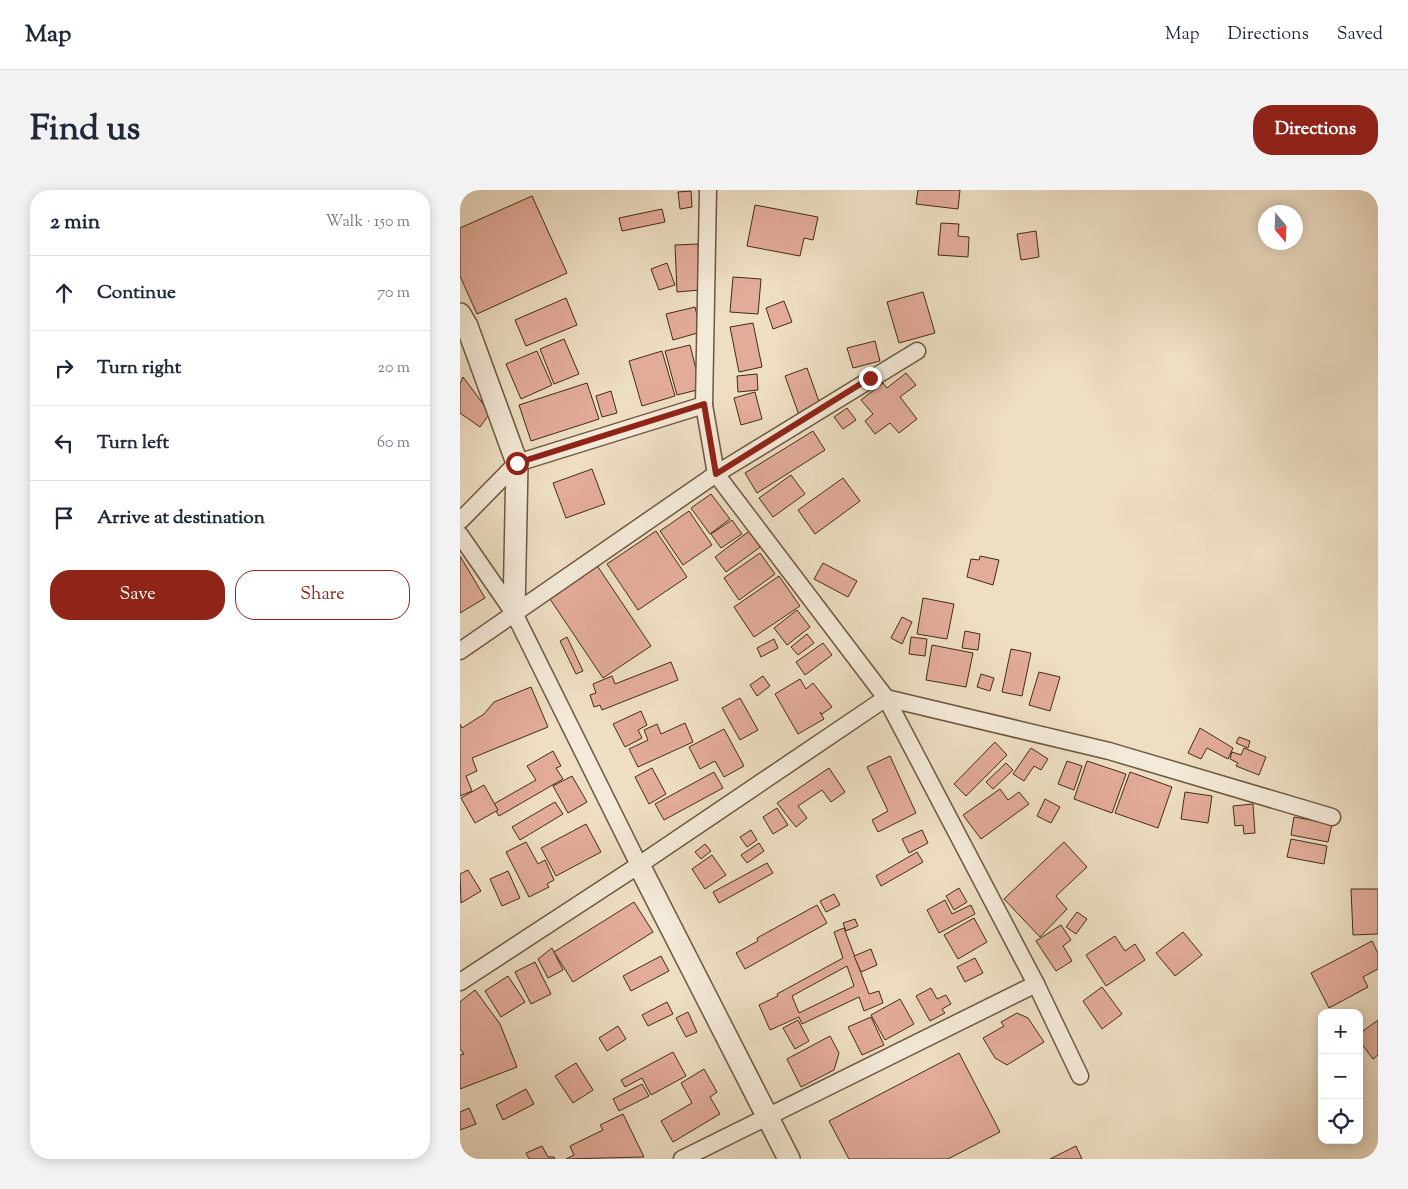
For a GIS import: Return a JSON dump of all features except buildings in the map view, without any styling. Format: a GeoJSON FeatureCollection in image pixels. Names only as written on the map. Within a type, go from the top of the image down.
{"type":"FeatureCollection","features":[{"type":"Feature","properties":{"kind":"street"},"geometry":{"type":"LineString","coordinates":[[708,190],[704,404],[716,474],[886,698],[1036,984],[1080,1076]]}},
{"type":"Feature","properties":{"kind":"street"},"geometry":{"type":"LineString","coordinates":[[460,314],[467,326],[517,463],[514,613]]}},
{"type":"Feature","properties":{"kind":"street"},"geometry":{"type":"LineString","coordinates":[[460,651],[716,474],[917,351]]}},
{"type":"Feature","properties":{"kind":"street"},"geometry":{"type":"LineString","coordinates":[[460,522],[517,463],[704,404]]}},
{"type":"Feature","properties":{"kind":"street"},"geometry":{"type":"LineString","coordinates":[[460,535],[514,613],[639,865],[789,1159]]}},
{"type":"Feature","properties":{"kind":"street"},"geometry":{"type":"LineString","coordinates":[[460,982],[639,865],[886,698],[1109,751],[1332,817]]}},
{"type":"Feature","properties":{"kind":"street"},"geometry":{"type":"LineString","coordinates":[[682,1159],[1036,984]]}},
{"type":"Feature","properties":{"kind":"route"},"geometry":{"type":"LineString","coordinates":[[517,463],[704,404],[716,474],[870,378]]}}]}
